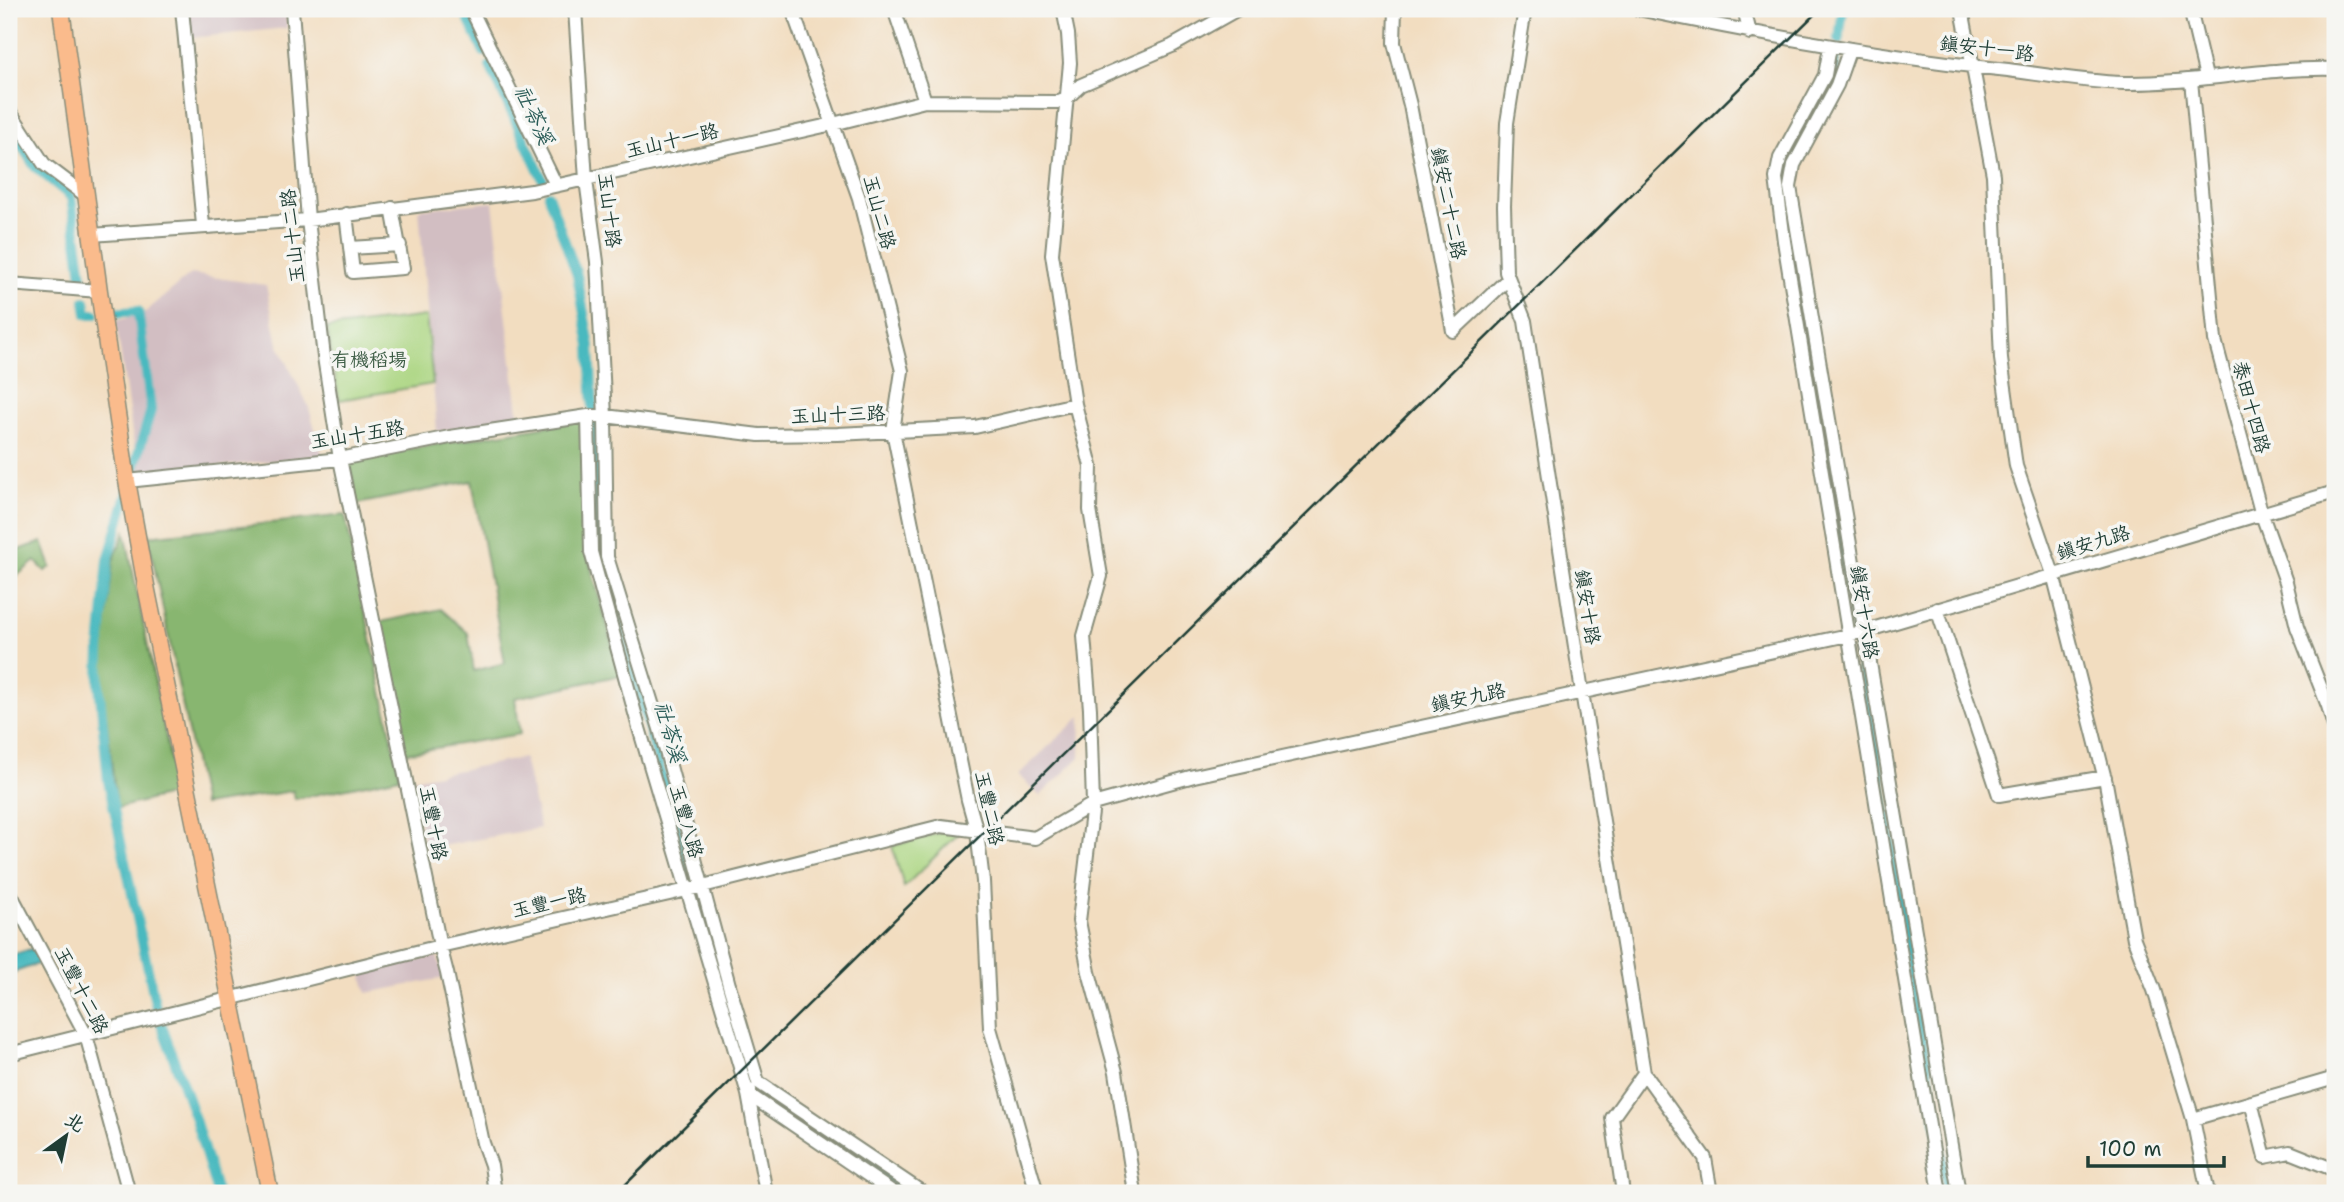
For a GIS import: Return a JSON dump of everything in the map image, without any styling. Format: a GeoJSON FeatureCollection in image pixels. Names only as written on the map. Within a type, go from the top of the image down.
{"type":"FeatureCollection","features":[{"type":"Feature","properties":{"kind":"main road"},"geometry":{"type":"LineString","coordinates":[[61,9],[127,481],[270,1193]]}},
{"type":"Feature","properties":{"kind":"street"},"geometry":{"type":"LineString","coordinates":[[182,9],[203,225]]}},
{"type":"Feature","properties":{"kind":"street","name":"玉山十二路"},"geometry":{"type":"LineString","coordinates":[[292,9],[308,220],[325,363],[340,458]]}},
{"type":"Feature","properties":{"kind":"street"},"geometry":{"type":"LineString","coordinates":[[471,9],[556,185]]}},
{"type":"Feature","properties":{"kind":"street","name":"玉山十路"},"geometry":{"type":"LineString","coordinates":[[575,9],[586,180],[597,262],[596,416]]}},
{"type":"Feature","properties":{"kind":"street","name":"玉山二路"},"geometry":{"type":"LineString","coordinates":[[792,9],[859,198],[902,371],[893,431]]}},
{"type":"Feature","properties":{"kind":"street"},"geometry":{"type":"LineString","coordinates":[[894,9],[925,101]]}},
{"type":"Feature","properties":{"kind":"street"},"geometry":{"type":"LineString","coordinates":[[1063,9],[1069,53],[1068,97],[1052,254],[1075,404],[1091,466],[1090,510],[1101,576],[1084,636],[1093,804],[1079,921],[1089,972],[1116,1072],[1135,1193]]}},
{"type":"Feature","properties":{"kind":"street","name":"玉山十一路"},"geometry":{"type":"LineString","coordinates":[[91,234],[308,220],[532,191],[925,101],[1057,102],[1068,97],[1081,85],[1172,46],[1238,9]]}},
{"type":"Feature","properties":{"kind":"street","name":"鎮安二十二路"},"geometry":{"type":"LineString","coordinates":[[1395,9],[1394,43],[1410,105],[1453,331],[1508,279]]}},
{"type":"Feature","properties":{"kind":"street","name":"鎮安十路"},"geometry":{"type":"LineString","coordinates":[[1525,9],[1507,123],[1504,206],[1506,272],[1525,321],[1581,692],[1644,1073],[1705,1158],[1711,1193]]}},
{"type":"Feature","properties":{"kind":"street","name":"鎮安十一路"},"geometry":{"type":"LineString","coordinates":[[1638,9],[1849,51],[2123,83],[2335,69]]}},
{"type":"Feature","properties":{"kind":"street"},"geometry":{"type":"LineString","coordinates":[[1744,9],[1750,33]]}},
{"type":"Feature","properties":{"kind":"street"},"geometry":{"type":"LineString","coordinates":[[1962,9],[1993,175],[2001,359],[2016,466],[2053,574],[2105,778],[2134,939],[2154,990],[2193,1119],[2208,1193]]}},
{"type":"Feature","properties":{"kind":"street"},"geometry":{"type":"LineString","coordinates":[[2190,9],[2206,77]]}},
{"type":"Feature","properties":{"kind":"street","name":"鎮安十六路"},"geometry":{"type":"LineString","coordinates":[[1830,47],[1825,75],[1780,158],[1776,178],[1784,241],[1855,633],[1940,1193]]}},
{"type":"Feature","properties":{"kind":"street"},"geometry":{"type":"LineString","coordinates":[[1849,51],[1837,85],[1794,165],[1790,187],[1844,510],[1855,633],[1958,1193]]}},
{"type":"Feature","properties":{"kind":"street","name":"泰田十四路"},"geometry":{"type":"LineString","coordinates":[[2190,80],[2215,340],[2261,512],[2286,582],[2297,626],[2335,730]]}},
{"type":"Feature","properties":{"kind":"street"},"geometry":{"type":"LineString","coordinates":[[9,110],[44,164],[85,195]]}},
{"type":"Feature","properties":{"kind":"street"},"geometry":{"type":"LineString","coordinates":[[346,214],[353,272],[403,268],[392,208]]}},
{"type":"Feature","properties":{"kind":"street"},"geometry":{"type":"LineString","coordinates":[[350,248],[400,245]]}},
{"type":"Feature","properties":{"kind":"street"},"geometry":{"type":"LineString","coordinates":[[9,284],[99,292]]}},
{"type":"Feature","properties":{"kind":"street","name":"玉山十三路"},"geometry":{"type":"LineString","coordinates":[[596,416],[759,435],[838,434],[975,427],[1075,404]]}},
{"type":"Feature","properties":{"kind":"street"},"geometry":{"type":"LineString","coordinates":[[596,416],[607,557],[660,729],[695,887]]}},
{"type":"Feature","properties":{"kind":"street","name":"玉山十五路"},"geometry":{"type":"LineString","coordinates":[[127,481],[340,458],[450,437],[596,416]]}},
{"type":"Feature","properties":{"kind":"street","name":"玉豐八路"},"geometry":{"type":"LineString","coordinates":[[596,416],[592,552],[639,728],[695,887],[752,1088],[766,1193]]}},
{"type":"Feature","properties":{"kind":"street","name":"玉豐二路"},"geometry":{"type":"LineString","coordinates":[[893,431],[968,800],[977,832],[983,881],[990,1028],[1037,1193]]}},
{"type":"Feature","properties":{"kind":"street","name":"玉豐十路"},"geometry":{"type":"LineString","coordinates":[[340,458],[440,946],[482,1143],[491,1165],[495,1193]]}},
{"type":"Feature","properties":{"kind":"street","name":"鎮安九路"},"geometry":{"type":"LineString","coordinates":[[1093,804],[1194,775],[1855,633],[2335,492]]}},
{"type":"Feature","properties":{"kind":"street"},"geometry":{"type":"LineString","coordinates":[[1937,609],[1999,795],[2105,778]]}},
{"type":"Feature","properties":{"kind":"street","name":"玉豐一路"},"geometry":{"type":"LineString","coordinates":[[9,1054],[440,946],[941,826],[1035,838],[1093,804]]}},
{"type":"Feature","properties":{"kind":"street","name":"玉豐十二路"},"geometry":{"type":"LineString","coordinates":[[9,891],[86,1035],[130,1193]]}},
{"type":"Feature","properties":{"kind":"street"},"geometry":{"type":"LineString","coordinates":[[1623,1193],[1612,1118],[1644,1073]]}},
{"type":"Feature","properties":{"kind":"street"},"geometry":{"type":"LineString","coordinates":[[2193,1119],[2335,1078]]}},
{"type":"Feature","properties":{"kind":"street"},"geometry":{"type":"LineString","coordinates":[[752,1088],[894,1193]]}},
{"type":"Feature","properties":{"kind":"street"},"geometry":{"type":"LineString","coordinates":[[752,1088],[923,1193]]}},
{"type":"Feature","properties":{"kind":"street"},"geometry":{"type":"LineString","coordinates":[[2251,1102],[2265,1157],[2290,1152],[2335,1170]]}},
{"type":"Feature","properties":{"kind":"shaded area"},"geometry":{"type":"Polygon","coordinates":[[[186,9],[286,9],[287,28],[189,38],[186,9]]]}},
{"type":"Feature","properties":{"kind":"shaded area"},"geometry":{"type":"Polygon","coordinates":[[[493,202],[519,420],[437,432],[419,209],[493,202]]]}},
{"type":"Feature","properties":{"kind":"shaded area"},"geometry":{"type":"Polygon","coordinates":[[[191,274],[266,285],[278,344],[308,405],[323,456],[138,474],[116,321],[144,313],[191,274]]]}},
{"type":"Feature","properties":{"kind":"shaded area"},"geometry":{"type":"Polygon","coordinates":[[[1081,716],[1080,757],[1040,796],[1018,775],[1081,716]]]}},
{"type":"Feature","properties":{"kind":"shaded area"},"geometry":{"type":"Polygon","coordinates":[[[524,758],[540,828],[425,849],[412,779],[524,758]]]}},
{"type":"Feature","properties":{"kind":"shaded area"},"geometry":{"type":"Polygon","coordinates":[[[437,956],[444,978],[367,993],[362,973],[437,956]]]}},
{"type":"Feature","properties":{"kind":"green space","name":"有機稻場"},"geometry":{"type":"Polygon","coordinates":[[[426,316],[433,384],[339,400],[327,328],[426,316]]]}},
{"type":"Feature","properties":{"kind":"green space"},"geometry":{"type":"Polygon","coordinates":[[[583,420],[587,553],[621,675],[515,698],[520,734],[405,753],[381,622],[441,609],[468,633],[474,671],[505,663],[472,481],[357,504],[349,459],[583,420]]]}},
{"type":"Feature","properties":{"kind":"green space"},"geometry":{"type":"Polygon","coordinates":[[[345,515],[400,777],[295,799],[293,791],[203,805],[148,536],[345,515]]]}},
{"type":"Feature","properties":{"kind":"green space"},"geometry":{"type":"Polygon","coordinates":[[[125,532],[177,793],[117,808],[101,674],[113,561],[125,532]]]}},
{"type":"Feature","properties":{"kind":"green space"},"geometry":{"type":"Polygon","coordinates":[[[42,542],[51,567],[45,571],[35,561],[13,579],[9,567],[9,553],[42,542]]]}},
{"type":"Feature","properties":{"kind":"green space"},"geometry":{"type":"Polygon","coordinates":[[[942,832],[959,833],[904,887],[892,846],[942,832]]]}},
{"type":"Feature","properties":{"kind":"water"},"geometry":{"type":"Polygon","coordinates":[[[34,948],[41,963],[9,974],[9,956],[34,948]]]}},
{"type":"Feature","properties":{"kind":"waterway","name":"社苓溪"},"geometry":{"type":"LineString","coordinates":[[463,9],[484,52]]}},
{"type":"Feature","properties":{"kind":"waterway"},"geometry":{"type":"LineString","coordinates":[[1839,40],[1843,9]]}},
{"type":"Feature","properties":{"kind":"waterway"},"geometry":{"type":"LineString","coordinates":[[1835,503],[1782,185],[1789,157],[1827,92],[1834,74],[1836,57]]}},
{"type":"Feature","properties":{"kind":"waterway","name":"社苓溪"},"geometry":{"type":"LineString","coordinates":[[490,66],[543,180]]}},
{"type":"Feature","properties":{"kind":"waterway"},"geometry":{"type":"LineString","coordinates":[[9,125],[35,167],[71,197],[83,284]]}},
{"type":"Feature","properties":{"kind":"waterway","name":"社苓溪"},"geometry":{"type":"LineString","coordinates":[[548,195],[577,275],[590,346],[600,556],[707,935]]}},
{"type":"Feature","properties":{"kind":"waterway"},"geometry":{"type":"LineString","coordinates":[[85,301],[87,314],[95,314]]}},
{"type":"Feature","properties":{"kind":"waterway"},"geometry":{"type":"LineString","coordinates":[[111,313],[138,311],[151,410],[131,478]]}},
{"type":"Feature","properties":{"kind":"waterway"},"geometry":{"type":"LineString","coordinates":[[127,495],[108,560],[100,650],[99,683],[108,781],[157,1012],[195,1119],[217,1193]]}},
{"type":"Feature","properties":{"kind":"waterway"},"geometry":{"type":"LineString","coordinates":[[1837,518],[1948,1193]]}},
{"type":"Feature","properties":{"kind":"waterway","name":"社苓溪"},"geometry":{"type":"LineString","coordinates":[[748,1081],[912,1193]]}},
{"type":"Feature","properties":{"kind":"railway"},"geometry":{"type":"LineString","coordinates":[[617,1193],[1820,9]]}}]}
